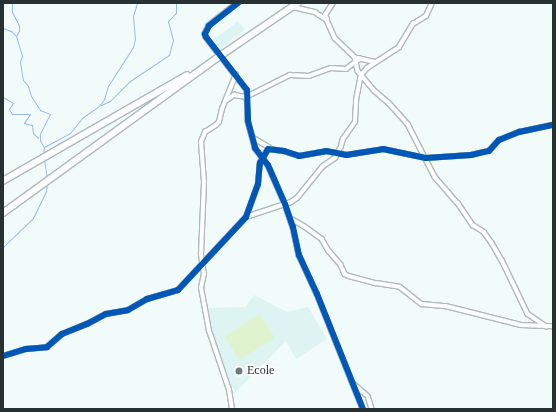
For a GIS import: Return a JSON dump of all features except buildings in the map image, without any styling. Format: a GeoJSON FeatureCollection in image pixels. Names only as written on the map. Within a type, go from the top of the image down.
{"type":"FeatureCollection","features":[{"type":"Feature","properties":{"kind":"main road"},"geometry":{"type":"LineString","coordinates":[[3,214],[40,185],[220,56],[298,3]]}},
{"type":"Feature","properties":{"kind":"main road"},"geometry":{"type":"LineString","coordinates":[[3,180],[53,153],[220,56]]}},
{"type":"Feature","properties":{"kind":"street"},"geometry":{"type":"LineString","coordinates":[[238,3],[206,30],[206,37],[247,90],[248,117],[252,137],[258,153],[268,165],[285,204],[301,260],[318,294],[362,409]]}},
{"type":"Feature","properties":{"kind":"street"},"geometry":{"type":"LineString","coordinates":[[333,3],[325,15],[335,38],[355,57],[375,62]]}},
{"type":"Feature","properties":{"kind":"street"},"geometry":{"type":"LineString","coordinates":[[246,217],[285,204],[297,198],[322,167],[335,158],[343,140],[355,122],[356,100],[361,75],[375,62],[399,47],[409,29],[416,21],[426,16],[432,3]]}},
{"type":"Feature","properties":{"kind":"street"},"geometry":{"type":"LineString","coordinates":[[292,7],[308,9],[322,15],[327,20]]}},
{"type":"Feature","properties":{"kind":"street"},"geometry":{"type":"LineString","coordinates":[[355,57],[358,72],[374,91],[390,103],[408,124],[438,180],[458,203],[473,225],[484,232],[492,243],[502,260],[528,314],[546,326]]}},
{"type":"Feature","properties":{"kind":"street"},"geometry":{"type":"LineString","coordinates":[[225,102],[230,96],[247,96],[290,75],[309,76],[331,68],[346,69],[360,59]]}},
{"type":"Feature","properties":{"kind":"street"},"geometry":{"type":"LineString","coordinates":[[232,409],[229,390],[209,331],[201,288],[204,274],[202,265],[201,228],[204,182],[201,142],[205,132],[219,122],[236,75]]}},
{"type":"Feature","properties":{"kind":"street"},"geometry":{"type":"LineString","coordinates":[[252,137],[270,148],[299,156],[326,151],[346,155],[383,149],[426,158],[485,153],[492,149],[499,140],[506,137],[519,132],[553,125]]}},
{"type":"Feature","properties":{"kind":"street"},"geometry":{"type":"LineString","coordinates":[[3,356],[26,349],[47,347],[62,334],[87,324],[106,314],[128,310],[147,299],[178,290],[246,217],[254,199],[262,158],[270,148]]}},
{"type":"Feature","properties":{"kind":"street"},"geometry":{"type":"LineString","coordinates":[[290,218],[304,226],[322,240],[329,251],[342,265],[345,274],[349,276],[400,287],[422,304],[446,306],[522,325],[553,326]]}},
{"type":"Feature","properties":{"kind":"street"},"geometry":{"type":"LineString","coordinates":[[353,384],[368,396],[372,409]]}},
{"type":"Feature","properties":{"kind":"shaded area"},"geometry":{"type":"Polygon","coordinates":[[[238,21],[245,30],[218,51],[211,42],[238,21]]]}},
{"type":"Feature","properties":{"kind":"shaded area"},"geometry":{"type":"Polygon","coordinates":[[[254,295],[287,312],[308,307],[327,339],[296,359],[286,341],[235,393],[219,354],[207,308],[245,307],[254,295]]]}},
{"type":"Feature","properties":{"kind":"green space"},"geometry":{"type":"Polygon","coordinates":[[[260,314],[275,338],[239,360],[224,336],[260,314]]]}},
{"type":"Feature","properties":{"kind":"waterway"},"geometry":{"type":"LineString","coordinates":[[12,3],[12,12],[19,25],[19,31],[16,36]]}},
{"type":"Feature","properties":{"kind":"waterway"},"geometry":{"type":"LineString","coordinates":[[43,154],[44,147],[70,133],[82,118],[99,106],[104,99],[108,86],[133,47],[135,39],[133,16],[137,3]]}},
{"type":"Feature","properties":{"kind":"waterway"},"geometry":{"type":"LineString","coordinates":[[101,105],[110,101],[130,81],[169,55],[173,40],[168,21],[176,13],[176,3]]}},
{"type":"Feature","properties":{"kind":"waterway"},"geometry":{"type":"LineString","coordinates":[[3,28],[11,31],[16,36],[22,56],[20,62],[23,80],[28,86],[31,96],[40,110],[50,114],[40,134],[40,140],[43,146]]}},
{"type":"Feature","properties":{"kind":"waterway"},"geometry":{"type":"LineString","coordinates":[[3,97],[13,103],[9,109],[12,114],[30,114],[24,123],[32,125],[33,133],[38,138]]}},
{"type":"Feature","properties":{"kind":"waterway"},"geometry":{"type":"LineString","coordinates":[[44,159],[47,178]]}},
{"type":"Feature","properties":{"kind":"waterway"},"geometry":{"type":"LineString","coordinates":[[3,247],[33,218],[46,191],[47,183]]}},
{"type":"Feature","properties":{"kind":"cycle path"},"geometry":{"type":"LineString","coordinates":[[238,3],[209,26],[205,34],[247,90],[248,121],[255,148],[268,165],[285,204],[293,227],[299,255],[317,294],[363,409]]}},
{"type":"Feature","properties":{"kind":"cycle path"},"geometry":{"type":"LineString","coordinates":[[3,356],[26,349],[47,347],[62,334],[87,324],[106,314],[128,310],[147,299],[178,290],[246,217],[258,184],[260,163],[268,149],[284,151],[299,156],[326,151],[346,155],[383,149],[426,158],[471,155],[489,151],[499,140],[519,132],[553,125]]}},
{"type":"Feature","properties":{"kind":"place","name":"Ecole"},"geometry":{"type":"Point","coordinates":[239,371]}}]}
